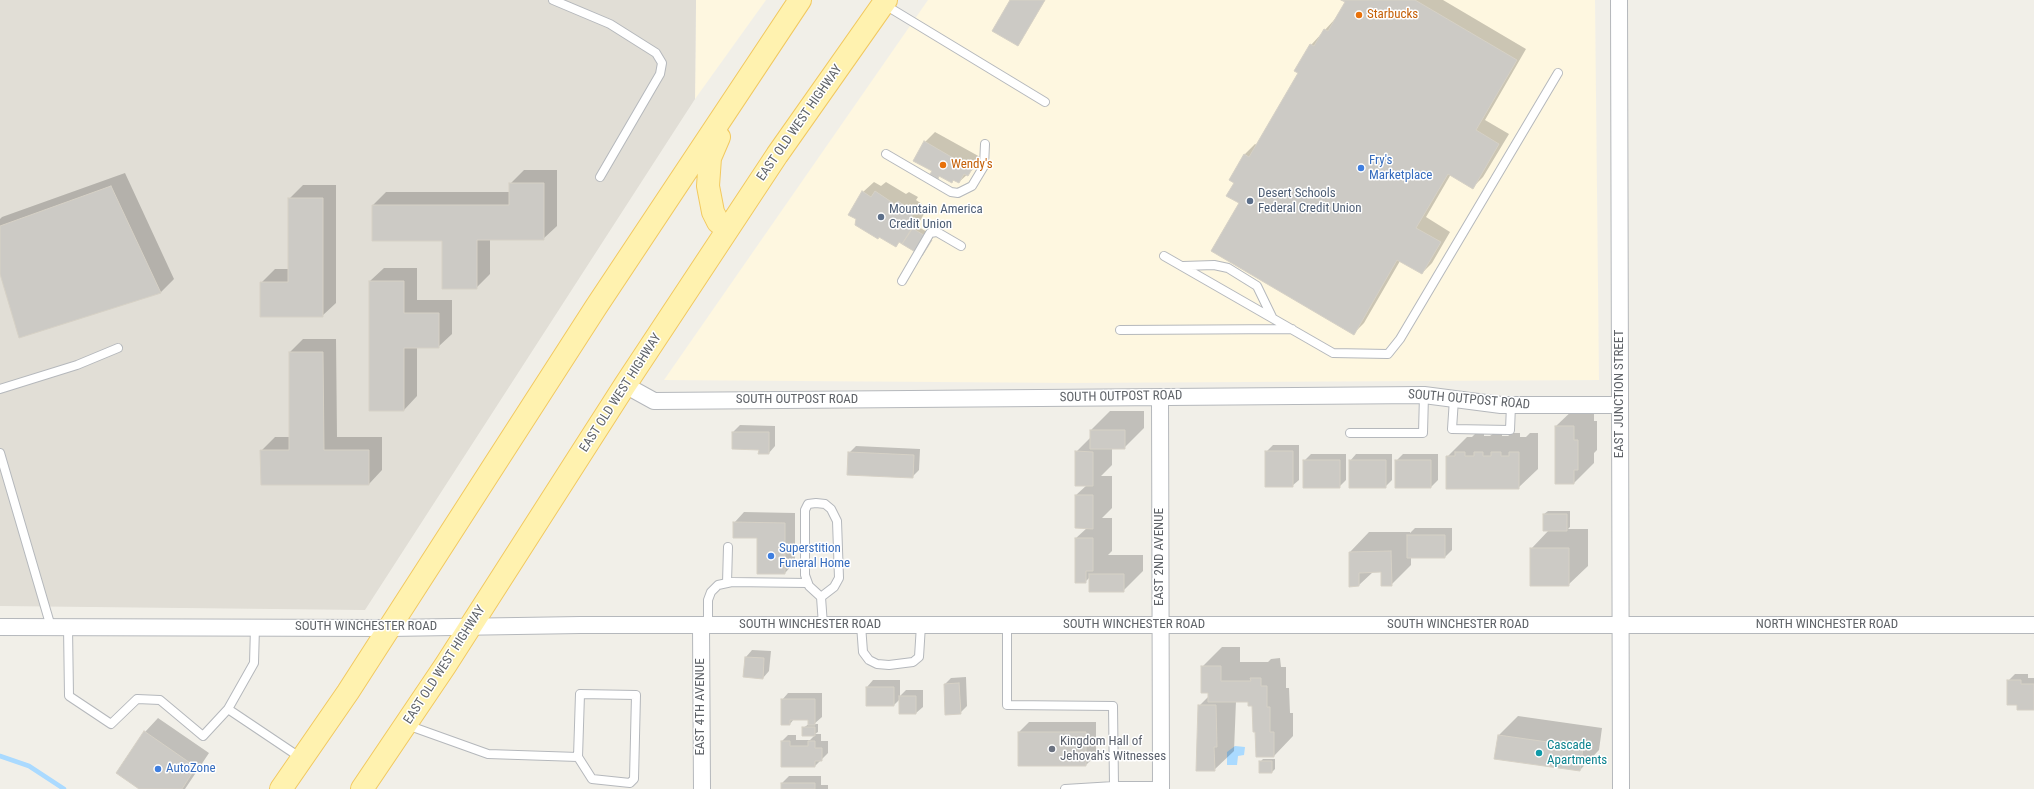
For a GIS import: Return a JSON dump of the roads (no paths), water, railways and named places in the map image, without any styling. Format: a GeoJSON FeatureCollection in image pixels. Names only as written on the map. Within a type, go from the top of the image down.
{"type":"FeatureCollection","features":[{"type":"Feature","properties":{"kind":"main road"},"geometry":{"type":"LineString","coordinates":[[281,789],[389,628],[592,313],[800,0]]}},
{"type":"Feature","properties":{"kind":"main road","name":"EAST OLD WEST HIGHWAY"},"geometry":{"type":"LineString","coordinates":[[362,789],[470,627],[625,385],[777,155],[882,1]]}},
{"type":"Feature","properties":{"kind":"main road"},"geometry":{"type":"LineString","coordinates":[[728,229],[718,222],[713,212],[708,186],[708,172],[710,158],[735,97]]}},
{"type":"Feature","properties":{"kind":"street","name":"EAST JUNCTION STREET"},"geometry":{"type":"LineString","coordinates":[[1619,0],[1621,789]]}},
{"type":"Feature","properties":{"kind":"street","name":"SOUTH OUTPOST ROAD"},"geometry":{"type":"LineString","coordinates":[[625,385],[654,401],[1424,395],[1512,405],[1620,405]]}},
{"type":"Feature","properties":{"kind":"street","name":"EAST 2ND AVENUE"},"geometry":{"type":"LineString","coordinates":[[1160,397],[1161,787]]}},
{"type":"Feature","properties":{"kind":"street","name":"NORTH WINCHESTER ROAD"},"geometry":{"type":"LineString","coordinates":[[1621,625],[2034,624]]}},
{"type":"Feature","properties":{"kind":"street","name":"SOUTH WINCHESTER ROAD"},"geometry":{"type":"LineString","coordinates":[[0,627],[389,628],[705,625],[1621,625]]}},
{"type":"Feature","properties":{"kind":"street","name":"EAST 4TH AVENUE"},"geometry":{"type":"LineString","coordinates":[[702,789],[705,625]]}},
{"type":"Feature","properties":{"kind":"lane"},"geometry":{"type":"LineString","coordinates":[[552,0],[610,24],[656,53],[662,63],[660,74],[600,177]]}},
{"type":"Feature","properties":{"kind":"lane"},"geometry":{"type":"LineString","coordinates":[[882,1],[1045,102]]}},
{"type":"Feature","properties":{"kind":"lane"},"geometry":{"type":"LineString","coordinates":[[1164,256],[1333,353],[1388,354],[1400,339],[1558,73]]}},
{"type":"Feature","properties":{"kind":"lane"},"geometry":{"type":"LineString","coordinates":[[886,154],[951,192],[958,193],[972,186],[984,166],[985,144]]}},
{"type":"Feature","properties":{"kind":"lane"},"geometry":{"type":"LineString","coordinates":[[902,282],[930,233],[937,232],[960,246]]}},
{"type":"Feature","properties":{"kind":"lane"},"geometry":{"type":"LineString","coordinates":[[1182,266],[1214,265],[1228,268],[1258,286],[1272,318]]}},
{"type":"Feature","properties":{"kind":"lane"},"geometry":{"type":"LineString","coordinates":[[1120,330],[1293,329]]}},
{"type":"Feature","properties":{"kind":"lane"},"geometry":{"type":"LineString","coordinates":[[0,389],[33,380],[118,348]]}},
{"type":"Feature","properties":{"kind":"lane"},"geometry":{"type":"LineString","coordinates":[[1350,433],[1423,433],[1424,395]]}},
{"type":"Feature","properties":{"kind":"lane"},"geometry":{"type":"LineString","coordinates":[[1454,399],[1452,429],[1510,430],[1512,405]]}},
{"type":"Feature","properties":{"kind":"lane"},"geometry":{"type":"LineString","coordinates":[[0,453],[51,627]]}},
{"type":"Feature","properties":{"kind":"lane"},"geometry":{"type":"LineString","coordinates":[[821,597],[834,587],[839,578],[837,521],[832,509],[825,504],[808,504],[805,510],[805,575],[807,583],[821,597],[823,625]]}},
{"type":"Feature","properties":{"kind":"lane"},"geometry":{"type":"LineString","coordinates":[[727,583],[728,547]]}},
{"type":"Feature","properties":{"kind":"lane"},"geometry":{"type":"LineString","coordinates":[[705,625],[708,600],[711,592],[718,585],[727,583],[807,583]]}},
{"type":"Feature","properties":{"kind":"lane"},"geometry":{"type":"LineString","coordinates":[[862,625],[863,652],[869,660],[878,664],[889,665],[913,662],[919,657],[921,625]]}},
{"type":"Feature","properties":{"kind":"lane"},"geometry":{"type":"LineString","coordinates":[[1007,625],[1007,705],[1113,706],[1114,788]]}},
{"type":"Feature","properties":{"kind":"lane"},"geometry":{"type":"LineString","coordinates":[[68,627],[69,696],[111,724],[137,699],[160,700],[203,736],[228,709],[254,663],[255,627]]}},
{"type":"Feature","properties":{"kind":"lane"},"geometry":{"type":"LineString","coordinates":[[580,694],[636,695],[634,779],[630,783],[592,779],[578,757],[580,694]]}},
{"type":"Feature","properties":{"kind":"lane"},"geometry":{"type":"LineString","coordinates":[[228,709],[302,758]]}},
{"type":"Feature","properties":{"kind":"lane"},"geometry":{"type":"LineString","coordinates":[[406,724],[488,754],[578,757]]}},
{"type":"Feature","properties":{"kind":"lane"},"geometry":{"type":"LineString","coordinates":[[1065,789],[1161,787]]}},
{"type":"Feature","properties":{"kind":"water"},"geometry":{"type":"Polygon","coordinates":[[[1235,746],[1245,747],[1244,755],[1238,756],[1237,765],[1227,765],[1227,752],[1235,746]]]}},
{"type":"Feature","properties":{"kind":"waterway"},"geometry":{"type":"LineString","coordinates":[[0,756],[29,766],[64,789]]}},
{"type":"Feature","properties":{"kind":"place","name":"Starbucks"},"geometry":{"type":"Point","coordinates":[1359,15]}},
{"type":"Feature","properties":{"kind":"place","name":"Wendy's"},"geometry":{"type":"Point","coordinates":[943,165]}},
{"type":"Feature","properties":{"kind":"place","name":"Fry's Marketplace"},"geometry":{"type":"Point","coordinates":[1361,168]}},
{"type":"Feature","properties":{"kind":"place","name":"Desert Schools Federal Credit Union"},"geometry":{"type":"Point","coordinates":[1250,201]}},
{"type":"Feature","properties":{"kind":"place","name":"Mountain America Credit Union"},"geometry":{"type":"Point","coordinates":[881,217]}},
{"type":"Feature","properties":{"kind":"place","name":"Superstition Funeral Home"},"geometry":{"type":"Point","coordinates":[771,556]}},
{"type":"Feature","properties":{"kind":"place","name":"Kingdom Hall of Jehovah's Witnesses"},"geometry":{"type":"Point","coordinates":[1052,749]}},
{"type":"Feature","properties":{"kind":"place","name":"Cascade Apartments"},"geometry":{"type":"Point","coordinates":[1539,753]}},
{"type":"Feature","properties":{"kind":"place","name":"AutoZone"},"geometry":{"type":"Point","coordinates":[158,769]}}]}
